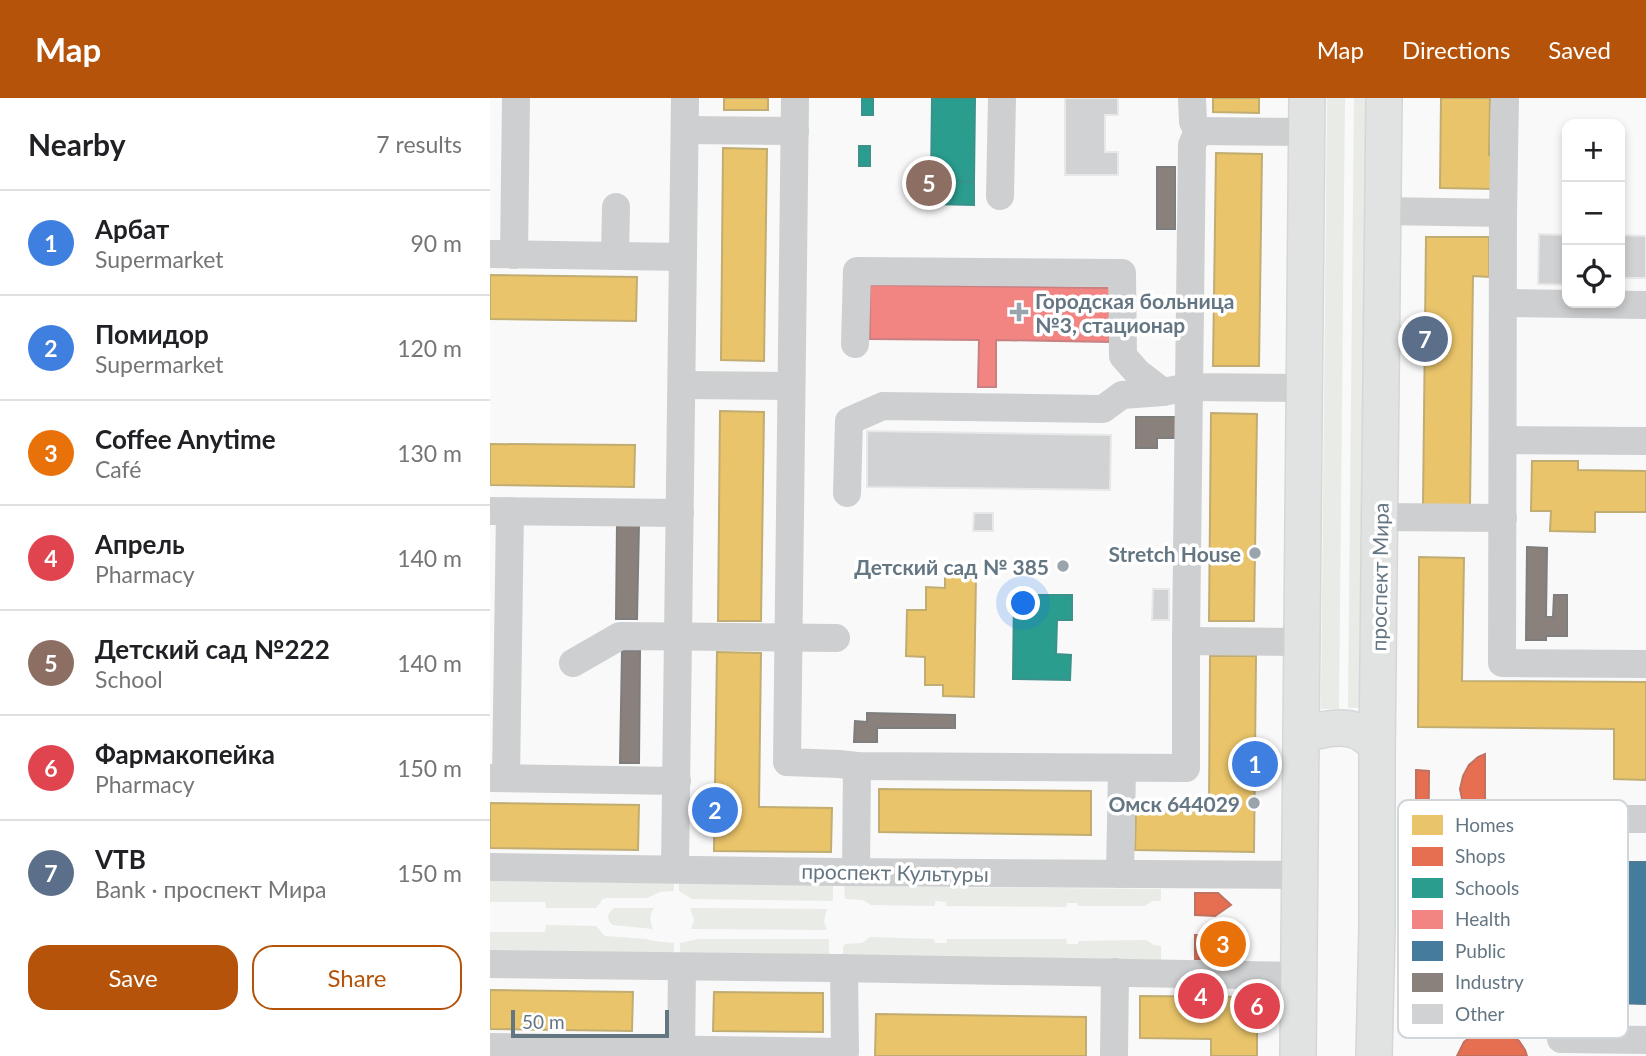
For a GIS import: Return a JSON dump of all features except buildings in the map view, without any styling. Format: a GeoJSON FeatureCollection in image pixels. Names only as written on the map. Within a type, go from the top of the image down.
{"type":"FeatureCollection","features":[{"type":"Feature","properties":{"kind":"main road","name":"проспект Мира"},"geometry":{"type":"LineString","coordinates":[[1374,1056],[1384,98]]}},
{"type":"Feature","properties":{"kind":"main road"},"geometry":{"type":"LineString","coordinates":[[1298,1056],[1307,115]]}},
{"type":"Feature","properties":{"kind":"main road"},"geometry":{"type":"LineString","coordinates":[[1301,735],[1341,728],[1356,730],[1377,744]]}},
{"type":"Feature","properties":{"kind":"street"},"geometry":{"type":"LineString","coordinates":[[516,98],[502,255],[683,257]]}},
{"type":"Feature","properties":{"kind":"street"},"geometry":{"type":"LineString","coordinates":[[675,869],[685,98]]}},
{"type":"Feature","properties":{"kind":"street"},"geometry":{"type":"LineString","coordinates":[[795,98],[787,762],[857,766],[1186,768],[1186,641],[1176,390],[1192,145],[1198,131]]}},
{"type":"Feature","properties":{"kind":"street"},"geometry":{"type":"LineString","coordinates":[[1000,196],[1002,98]]}},
{"type":"Feature","properties":{"kind":"street"},"geometry":{"type":"LineString","coordinates":[[1192,98],[1193,122],[1198,131]]}},
{"type":"Feature","properties":{"kind":"street"},"geometry":{"type":"LineString","coordinates":[[1505,98],[1502,663],[1646,664]]}},
{"type":"Feature","properties":{"kind":"street"},"geometry":{"type":"LineString","coordinates":[[1198,131],[1307,115]]}},
{"type":"Feature","properties":{"kind":"street"},"geometry":{"type":"LineString","coordinates":[[685,130],[794,131]]}},
{"type":"Feature","properties":{"kind":"street"},"geometry":{"type":"LineString","coordinates":[[615,256],[616,207]]}},
{"type":"Feature","properties":{"kind":"street"},"geometry":{"type":"LineString","coordinates":[[1383,211],[1503,213]]}},
{"type":"Feature","properties":{"kind":"street"},"geometry":{"type":"LineString","coordinates":[[855,344],[857,271],[1122,273],[1123,356],[1137,372],[1176,390]]}},
{"type":"Feature","properties":{"kind":"street"},"geometry":{"type":"LineString","coordinates":[[1503,303],[1646,305]]}},
{"type":"Feature","properties":{"kind":"street"},"geometry":{"type":"LineString","coordinates":[[682,385],[791,387]]}},
{"type":"Feature","properties":{"kind":"street"},"geometry":{"type":"LineString","coordinates":[[848,493],[849,421],[883,406],[1103,409],[1122,396],[1176,390],[1304,388]]}},
{"type":"Feature","properties":{"kind":"street"},"geometry":{"type":"LineString","coordinates":[[1503,440],[1646,441]]}},
{"type":"Feature","properties":{"kind":"street"},"geometry":{"type":"LineString","coordinates":[[677,781],[498,778],[500,511],[680,513]]}},
{"type":"Feature","properties":{"kind":"street"},"geometry":{"type":"LineString","coordinates":[[1380,517],[1503,518]]}},
{"type":"Feature","properties":{"kind":"street"},"geometry":{"type":"LineString","coordinates":[[573,663],[620,636],[836,638]]}},
{"type":"Feature","properties":{"kind":"street"},"geometry":{"type":"LineString","coordinates":[[1186,641],[1302,642]]}},
{"type":"Feature","properties":{"kind":"street"},"geometry":{"type":"LineString","coordinates":[[856,871],[857,766]]}},
{"type":"Feature","properties":{"kind":"street"},"geometry":{"type":"LineString","coordinates":[[1121,874],[1122,768]]}},
{"type":"Feature","properties":{"kind":"street"},"geometry":{"type":"LineString","coordinates":[[1628,819],[1646,819]]}},
{"type":"Feature","properties":{"kind":"street","name":"проспект Культуры"},"geometry":{"type":"LineString","coordinates":[[490,867],[1299,875]]}},
{"type":"Feature","properties":{"kind":"street"},"geometry":{"type":"LineString","coordinates":[[490,964],[1299,976]]}},
{"type":"Feature","properties":{"kind":"street"},"geometry":{"type":"LineString","coordinates":[[681,1053],[682,967]]}},
{"type":"Feature","properties":{"kind":"street"},"geometry":{"type":"LineString","coordinates":[[498,1050],[846,1054],[844,968]]}},
{"type":"Feature","properties":{"kind":"street"},"geometry":{"type":"LineString","coordinates":[[1114,1056],[1115,972]]}},
{"type":"Feature","properties":{"kind":"street"},"geometry":{"type":"LineString","coordinates":[[1561,1039],[1646,1040]]}},
{"type":"Feature","properties":{"kind":"shaded area"},"geometry":{"type":"Polygon","coordinates":[[[1327,98],[1345,98],[1339,709],[1321,709],[1327,98]]]}},
{"type":"Feature","properties":{"kind":"shaded area"},"geometry":{"type":"Polygon","coordinates":[[[1354,98],[1371,98],[1365,708],[1348,708],[1354,98]]]}},
{"type":"Feature","properties":{"kind":"shaded area"},"geometry":{"type":"Polygon","coordinates":[[[490,881],[674,883],[674,891],[660,892],[647,898],[607,898],[596,908],[546,908],[545,902],[490,902],[490,881]]]}},
{"type":"Feature","properties":{"kind":"shaded area"},"geometry":{"type":"Polygon","coordinates":[[[679,882],[833,882],[833,901],[692,899],[679,891],[679,882]]]}},
{"type":"Feature","properties":{"kind":"shaded area"},"geometry":{"type":"Polygon","coordinates":[[[844,886],[1161,889],[1161,901],[1152,901],[1145,906],[1078,906],[1077,903],[1067,903],[1066,907],[946,906],[946,902],[935,901],[935,906],[871,905],[863,900],[845,899],[844,886]]]}},
{"type":"Feature","properties":{"kind":"shaded area"},"geometry":{"type":"Polygon","coordinates":[[[614,908],[654,908],[650,918],[653,929],[613,925],[608,916],[614,908]]]}},
{"type":"Feature","properties":{"kind":"shaded area"},"geometry":{"type":"Polygon","coordinates":[[[690,908],[827,909],[824,921],[827,930],[691,929],[694,920],[690,908]]]}},
{"type":"Feature","properties":{"kind":"shaded area"},"geometry":{"type":"Polygon","coordinates":[[[546,925],[596,926],[605,936],[674,943],[674,954],[490,952],[490,932],[545,932],[546,925]]]}},
{"type":"Feature","properties":{"kind":"shaded area"},"geometry":{"type":"Polygon","coordinates":[[[870,937],[934,939],[935,943],[947,943],[947,939],[1066,939],[1067,944],[1078,944],[1078,941],[1146,940],[1161,946],[1161,960],[843,958],[845,944],[862,943],[870,937]]]}},
{"type":"Feature","properties":{"kind":"shaded area"},"geometry":{"type":"Polygon","coordinates":[[[699,939],[829,939],[829,957],[680,954],[680,943],[699,939]]]}},
{"type":"Feature","properties":{"kind":"place","name":"Детский сад №222"},"geometry":{"type":"Point","coordinates":[929,183]}},
{"type":"Feature","properties":{"kind":"place","name":"Городская больница №3, стационар"},"geometry":{"type":"Point","coordinates":[1019,312]}},
{"type":"Feature","properties":{"kind":"place","name":"VTB"},"geometry":{"type":"Point","coordinates":[1425,339]}},
{"type":"Feature","properties":{"kind":"place","name":"Stretch House"},"geometry":{"type":"Point","coordinates":[1255,553]}},
{"type":"Feature","properties":{"kind":"place","name":"Детский сад № 385"},"geometry":{"type":"Point","coordinates":[1063,566]}},
{"type":"Feature","properties":{"kind":"place","name":"Арбат"},"geometry":{"type":"Point","coordinates":[1255,764]}},
{"type":"Feature","properties":{"kind":"place","name":"Омск 644029"},"geometry":{"type":"Point","coordinates":[1254,803]}},
{"type":"Feature","properties":{"kind":"place","name":"Помидор"},"geometry":{"type":"Point","coordinates":[715,810]}},
{"type":"Feature","properties":{"kind":"place","name":"Coffee Anytime"},"geometry":{"type":"Point","coordinates":[1223,944]}},
{"type":"Feature","properties":{"kind":"place","name":"Апрель"},"geometry":{"type":"Point","coordinates":[1201,996]}},
{"type":"Feature","properties":{"kind":"place","name":"Фармакопейка"},"geometry":{"type":"Point","coordinates":[1257,1006]}}]}
